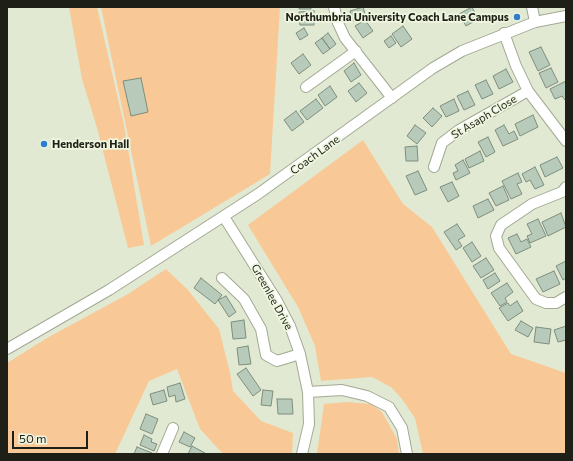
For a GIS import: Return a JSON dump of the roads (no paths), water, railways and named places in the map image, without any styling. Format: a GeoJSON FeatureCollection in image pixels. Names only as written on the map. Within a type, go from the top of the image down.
{"type":"FeatureCollection","features":[{"type":"Feature","properties":{"kind":"street"},"geometry":{"type":"LineString","coordinates":[[334,7],[338,23],[345,38],[392,98]]}},
{"type":"Feature","properties":{"kind":"street"},"geometry":{"type":"LineString","coordinates":[[532,7],[535,22]]}},
{"type":"Feature","properties":{"kind":"street","name":"Coach Lane"},"geometry":{"type":"LineString","coordinates":[[7,349],[112,288],[224,217],[322,150],[392,98],[462,51],[504,33],[535,22],[566,16]]}},
{"type":"Feature","properties":{"kind":"street"},"geometry":{"type":"LineString","coordinates":[[504,33],[516,66],[528,90],[566,140]]}},
{"type":"Feature","properties":{"kind":"street"},"geometry":{"type":"LineString","coordinates":[[306,87],[356,52]]}},
{"type":"Feature","properties":{"kind":"street","name":"St Asaph Close"},"geometry":{"type":"LineString","coordinates":[[434,167],[442,144],[459,130],[528,90]]}},
{"type":"Feature","properties":{"kind":"street"},"geometry":{"type":"LineString","coordinates":[[566,187],[562,192],[532,204],[501,225],[496,236],[499,248],[536,299],[546,303],[556,303],[566,298]]}},
{"type":"Feature","properties":{"kind":"street","name":"Greenlee Drive"},"geometry":{"type":"LineString","coordinates":[[224,217],[277,301],[290,326],[300,354],[308,392],[309,424],[302,454]]}},
{"type":"Feature","properties":{"kind":"street"},"geometry":{"type":"LineString","coordinates":[[222,278],[244,299],[261,329],[266,355],[276,361],[300,354]]}},
{"type":"Feature","properties":{"kind":"street"},"geometry":{"type":"LineString","coordinates":[[308,392],[342,390],[367,396],[389,406],[402,428],[408,454]]}},
{"type":"Feature","properties":{"kind":"street"},"geometry":{"type":"LineString","coordinates":[[162,454],[173,428]]}},
{"type":"Feature","properties":{"kind":"place","name":"Northumbria University Coach Lane Campus"},"geometry":{"type":"Point","coordinates":[517,17]}},
{"type":"Feature","properties":{"kind":"place","name":"Henderson Hall"},"geometry":{"type":"Point","coordinates":[44,144]}}]}
